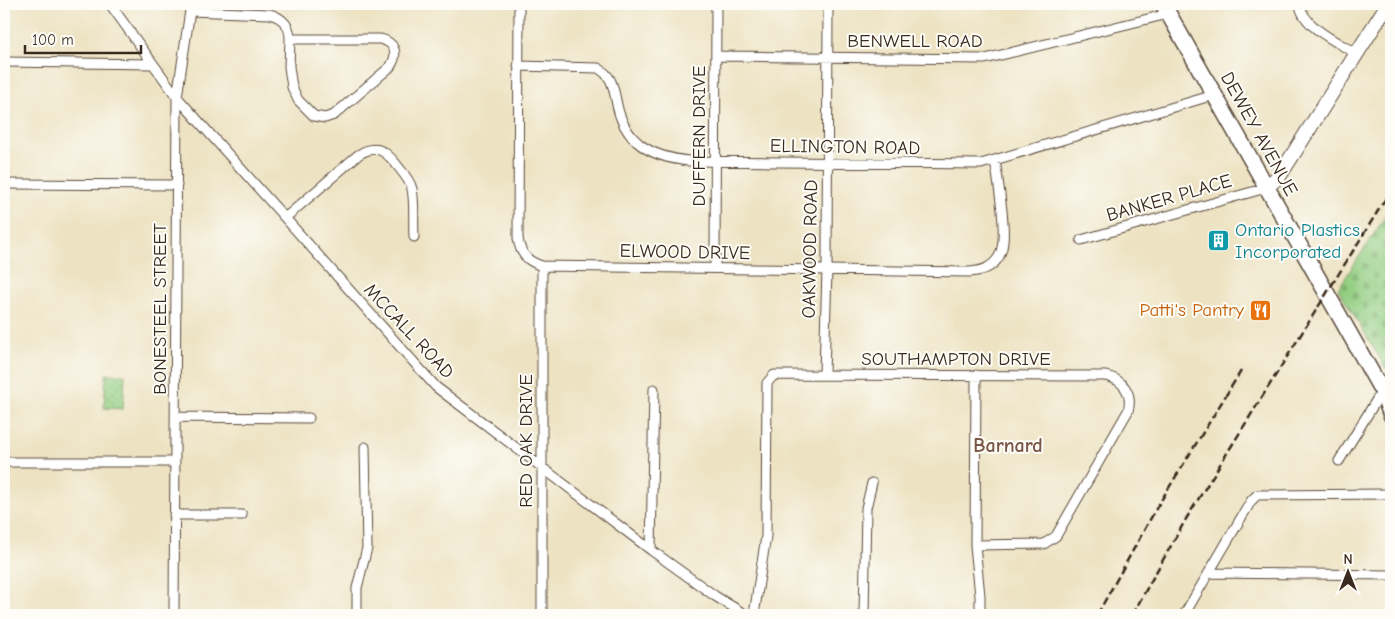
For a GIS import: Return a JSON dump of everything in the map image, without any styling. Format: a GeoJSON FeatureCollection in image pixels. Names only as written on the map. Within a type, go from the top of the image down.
{"type":"FeatureCollection","features":[{"type":"Feature","properties":{"kind":"main road","name":"DEWEY AVENUE"},"geometry":{"type":"LineString","coordinates":[[1166,9],[1382,391],[1391,415]]}},
{"type":"Feature","properties":{"kind":"street","name":"MCCALL ROAD"},"geometry":{"type":"LineString","coordinates":[[110,4],[177,97],[436,387],[651,550],[715,596],[746,615]]}},
{"type":"Feature","properties":{"kind":"street"},"geometry":{"type":"LineString","coordinates":[[519,4],[518,238],[519,249],[525,258],[542,266]]}},
{"type":"Feature","properties":{"kind":"street","name":"DUFFERN DRIVE"},"geometry":{"type":"LineString","coordinates":[[715,268],[716,4]]}},
{"type":"Feature","properties":{"kind":"street","name":"OAKWOOD ROAD"},"geometry":{"type":"LineString","coordinates":[[824,374],[827,270],[828,4]]}},
{"type":"Feature","properties":{"kind":"street"},"geometry":{"type":"LineString","coordinates":[[1300,4],[1300,9],[1305,18],[1312,25],[1357,54]]}},
{"type":"Feature","properties":{"kind":"street"},"geometry":{"type":"LineString","coordinates":[[1266,188],[1280,175],[1388,4]]}},
{"type":"Feature","properties":{"kind":"street"},"geometry":{"type":"LineString","coordinates":[[190,7],[270,14],[277,16],[287,24],[290,39],[289,67],[292,87],[302,106],[314,116],[334,115],[390,67],[394,61],[395,55],[392,44],[387,40],[290,39]]}},
{"type":"Feature","properties":{"kind":"street","name":"BONESTEEL STREET"},"geometry":{"type":"LineString","coordinates":[[174,615],[177,97],[190,7]]}},
{"type":"Feature","properties":{"kind":"street","name":"BENWELL ROAD"},"geometry":{"type":"LineString","coordinates":[[716,56],[985,58],[1166,9]]}},
{"type":"Feature","properties":{"kind":"street"},"geometry":{"type":"LineString","coordinates":[[4,62],[152,64]]}},
{"type":"Feature","properties":{"kind":"street","name":"ELLINGTON ROAD"},"geometry":{"type":"LineString","coordinates":[[518,66],[598,68],[609,76],[622,122],[630,135],[642,146],[658,155],[671,159],[715,162],[971,165],[995,161],[1214,95]]}},
{"type":"Feature","properties":{"kind":"street"},"geometry":{"type":"LineString","coordinates":[[284,218],[358,155],[372,149],[379,150],[393,160],[411,187],[414,237]]}},
{"type":"Feature","properties":{"kind":"street","name":"ELWOOD DRIVE"},"geometry":{"type":"LineString","coordinates":[[542,266],[969,272],[981,270],[994,264],[1001,253],[1004,236],[995,161]]}},
{"type":"Feature","properties":{"kind":"street"},"geometry":{"type":"LineString","coordinates":[[4,184],[177,185]]}},
{"type":"Feature","properties":{"kind":"street","name":"BANKER PLACE"},"geometry":{"type":"LineString","coordinates":[[1081,240],[1266,188]]}},
{"type":"Feature","properties":{"kind":"street","name":"RED OAK DRIVE"},"geometry":{"type":"LineString","coordinates":[[542,266],[542,615]]}},
{"type":"Feature","properties":{"kind":"street","name":"SOUTHAMPTON DRIVE"},"geometry":{"type":"LineString","coordinates":[[754,615],[766,536],[767,383],[774,375],[1105,376],[1113,377],[1122,383],[1128,392],[1130,401],[1126,417],[1060,531],[1052,540],[1044,544],[1032,546],[975,545]]}},
{"type":"Feature","properties":{"kind":"street"},"geometry":{"type":"LineString","coordinates":[[976,375],[975,545],[980,615]]}},
{"type":"Feature","properties":{"kind":"street"},"geometry":{"type":"LineString","coordinates":[[651,550],[654,389]]}},
{"type":"Feature","properties":{"kind":"street"},"geometry":{"type":"LineString","coordinates":[[1339,461],[1382,391]]}},
{"type":"Feature","properties":{"kind":"street"},"geometry":{"type":"LineString","coordinates":[[175,417],[309,418]]}},
{"type":"Feature","properties":{"kind":"street"},"geometry":{"type":"LineString","coordinates":[[357,615],[357,588],[367,548],[365,447]]}},
{"type":"Feature","properties":{"kind":"street"},"geometry":{"type":"LineString","coordinates":[[4,462],[175,462]]}},
{"type":"Feature","properties":{"kind":"street"},"geometry":{"type":"LineString","coordinates":[[864,615],[866,508],[872,483]]}},
{"type":"Feature","properties":{"kind":"street"},"geometry":{"type":"LineString","coordinates":[[1184,615],[1251,501],[1257,496],[1264,494],[1391,494]]}},
{"type":"Feature","properties":{"kind":"street"},"geometry":{"type":"LineString","coordinates":[[174,515],[242,515]]}},
{"type":"Feature","properties":{"kind":"street"},"geometry":{"type":"LineString","coordinates":[[1210,573],[1391,575]]}},
{"type":"Feature","properties":{"kind":"green space"},"geometry":{"type":"Polygon","coordinates":[[[1391,208],[1391,377],[1338,289],[1391,208]]]}},
{"type":"Feature","properties":{"kind":"green space"},"geometry":{"type":"Polygon","coordinates":[[[106,374],[125,375],[123,409],[104,408],[106,374]]]}},
{"type":"Feature","properties":{"kind":"railway"},"geometry":{"type":"LineString","coordinates":[[1132,615],[1186,519],[1391,190]]}},
{"type":"Feature","properties":{"kind":"railway"},"geometry":{"type":"LineString","coordinates":[[1097,615],[1157,507],[1241,371]]}},
{"type":"Feature","properties":{"kind":"place","name":"Ontario Plastics Incorporated"},"geometry":{"type":"Point","coordinates":[1219,241]}},
{"type":"Feature","properties":{"kind":"place","name":"Patti's Pantry"},"geometry":{"type":"Point","coordinates":[1260,310]}},
{"type":"Feature","properties":{"kind":"district","name":"Barnard"},"geometry":{"type":"Point","coordinates":[1008,445]}}]}
